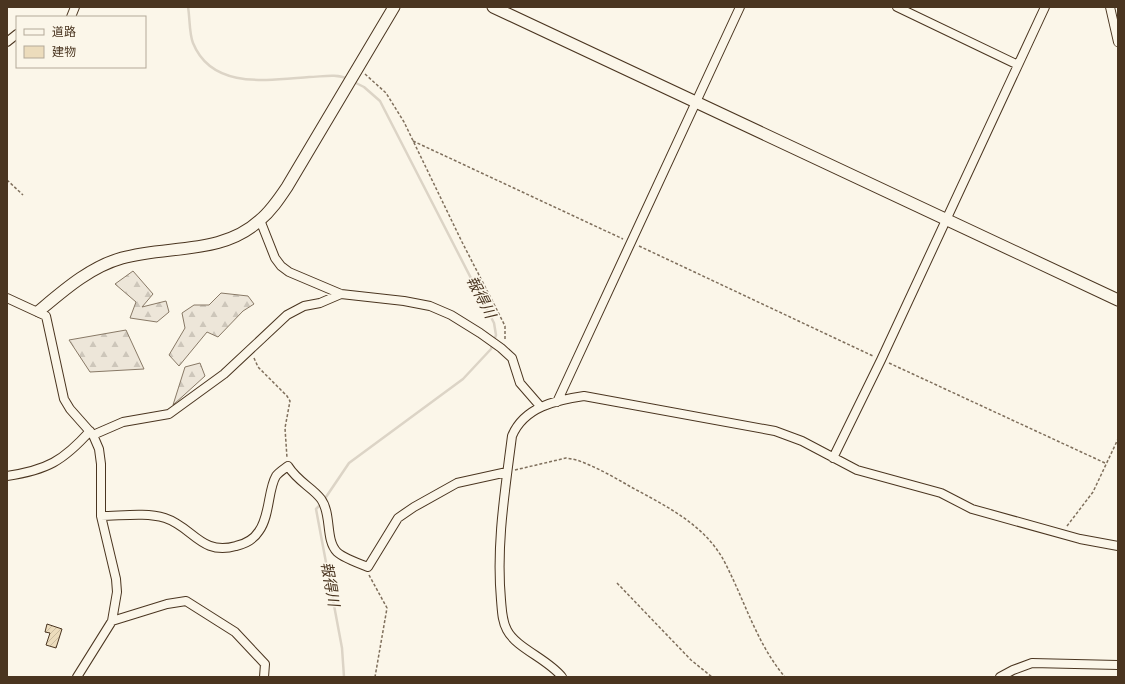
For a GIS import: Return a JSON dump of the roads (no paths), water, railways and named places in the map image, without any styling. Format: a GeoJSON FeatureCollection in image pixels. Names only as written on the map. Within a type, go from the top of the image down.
{"type":"FeatureCollection","features":[{"type":"Feature","properties":{"kind":"street"},"geometry":{"type":"LineString","coordinates":[[39,311],[69,286],[104,265],[122,258],[153,251],[211,245],[247,231],[260,220],[272,209],[287,187],[394,7]]}},
{"type":"Feature","properties":{"kind":"street"},"geometry":{"type":"LineString","coordinates":[[493,7],[1118,300]]}},
{"type":"Feature","properties":{"kind":"street"},"geometry":{"type":"LineString","coordinates":[[557,402],[740,7]]}},
{"type":"Feature","properties":{"kind":"street"},"geometry":{"type":"LineString","coordinates":[[897,7],[1018,65]]}},
{"type":"Feature","properties":{"kind":"street"},"geometry":{"type":"LineString","coordinates":[[833,458],[881,360],[945,219],[1045,7]]}},
{"type":"Feature","properties":{"kind":"street"},"geometry":{"type":"LineString","coordinates":[[1110,7],[1118,42]]}},
{"type":"Feature","properties":{"kind":"street"},"geometry":{"type":"LineString","coordinates":[[7,42],[16,35]]}},
{"type":"Feature","properties":{"kind":"street"},"geometry":{"type":"LineString","coordinates":[[260,220],[275,258],[281,266],[309,282],[341,294],[404,301],[430,306],[450,315],[503,350],[512,358],[520,383],[540,406]]}},
{"type":"Feature","properties":{"kind":"street"},"geometry":{"type":"LineString","coordinates":[[7,476],[26,473],[45,467],[63,458],[92,433],[123,422],[169,414],[224,374],[287,314],[304,306],[320,303],[341,294]]}},
{"type":"Feature","properties":{"kind":"street"},"geometry":{"type":"LineString","coordinates":[[7,298],[39,311],[46,316],[64,398],[70,409],[92,433],[99,449],[101,464],[101,516],[116,579],[116,605],[112,621],[77,677]]}},
{"type":"Feature","properties":{"kind":"street"},"geometry":{"type":"LineString","coordinates":[[562,677],[551,664],[514,640],[507,631],[502,619],[499,549],[512,436],[515,430],[532,411],[540,406],[584,396],[775,431],[802,441],[857,470],[941,493],[972,509],[1061,534],[1118,546]]}},
{"type":"Feature","properties":{"kind":"street"},"geometry":{"type":"LineString","coordinates":[[101,516],[151,516],[166,519],[203,544],[213,548],[225,549],[238,546],[249,541],[259,532],[266,516],[277,475],[288,466],[294,476],[321,499],[327,512],[330,538],[337,552],[368,568],[398,518],[414,507],[457,483],[508,472]]}},
{"type":"Feature","properties":{"kind":"street"},"geometry":{"type":"LineString","coordinates":[[112,621],[167,604],[186,601],[235,632],[265,664],[264,677]]}},
{"type":"Feature","properties":{"kind":"street"},"geometry":{"type":"LineString","coordinates":[[1000,677],[1013,670],[1032,663],[1118,665]]}},
{"type":"Feature","properties":{"kind":"waterway","name":"報得川"},"geometry":{"type":"LineString","coordinates":[[188,7],[193,43],[202,58],[213,69],[227,75],[243,79],[276,80],[328,76],[339,76],[348,79]]}},
{"type":"Feature","properties":{"kind":"waterway","name":"報得川"},"geometry":{"type":"LineString","coordinates":[[324,500],[349,463],[463,379],[491,349],[496,335],[494,323],[380,101],[364,87],[354,82]]}},
{"type":"Feature","properties":{"kind":"waterway","name":"報得川"},"geometry":{"type":"LineString","coordinates":[[321,504],[316,509],[342,648],[344,677]]}}]}
